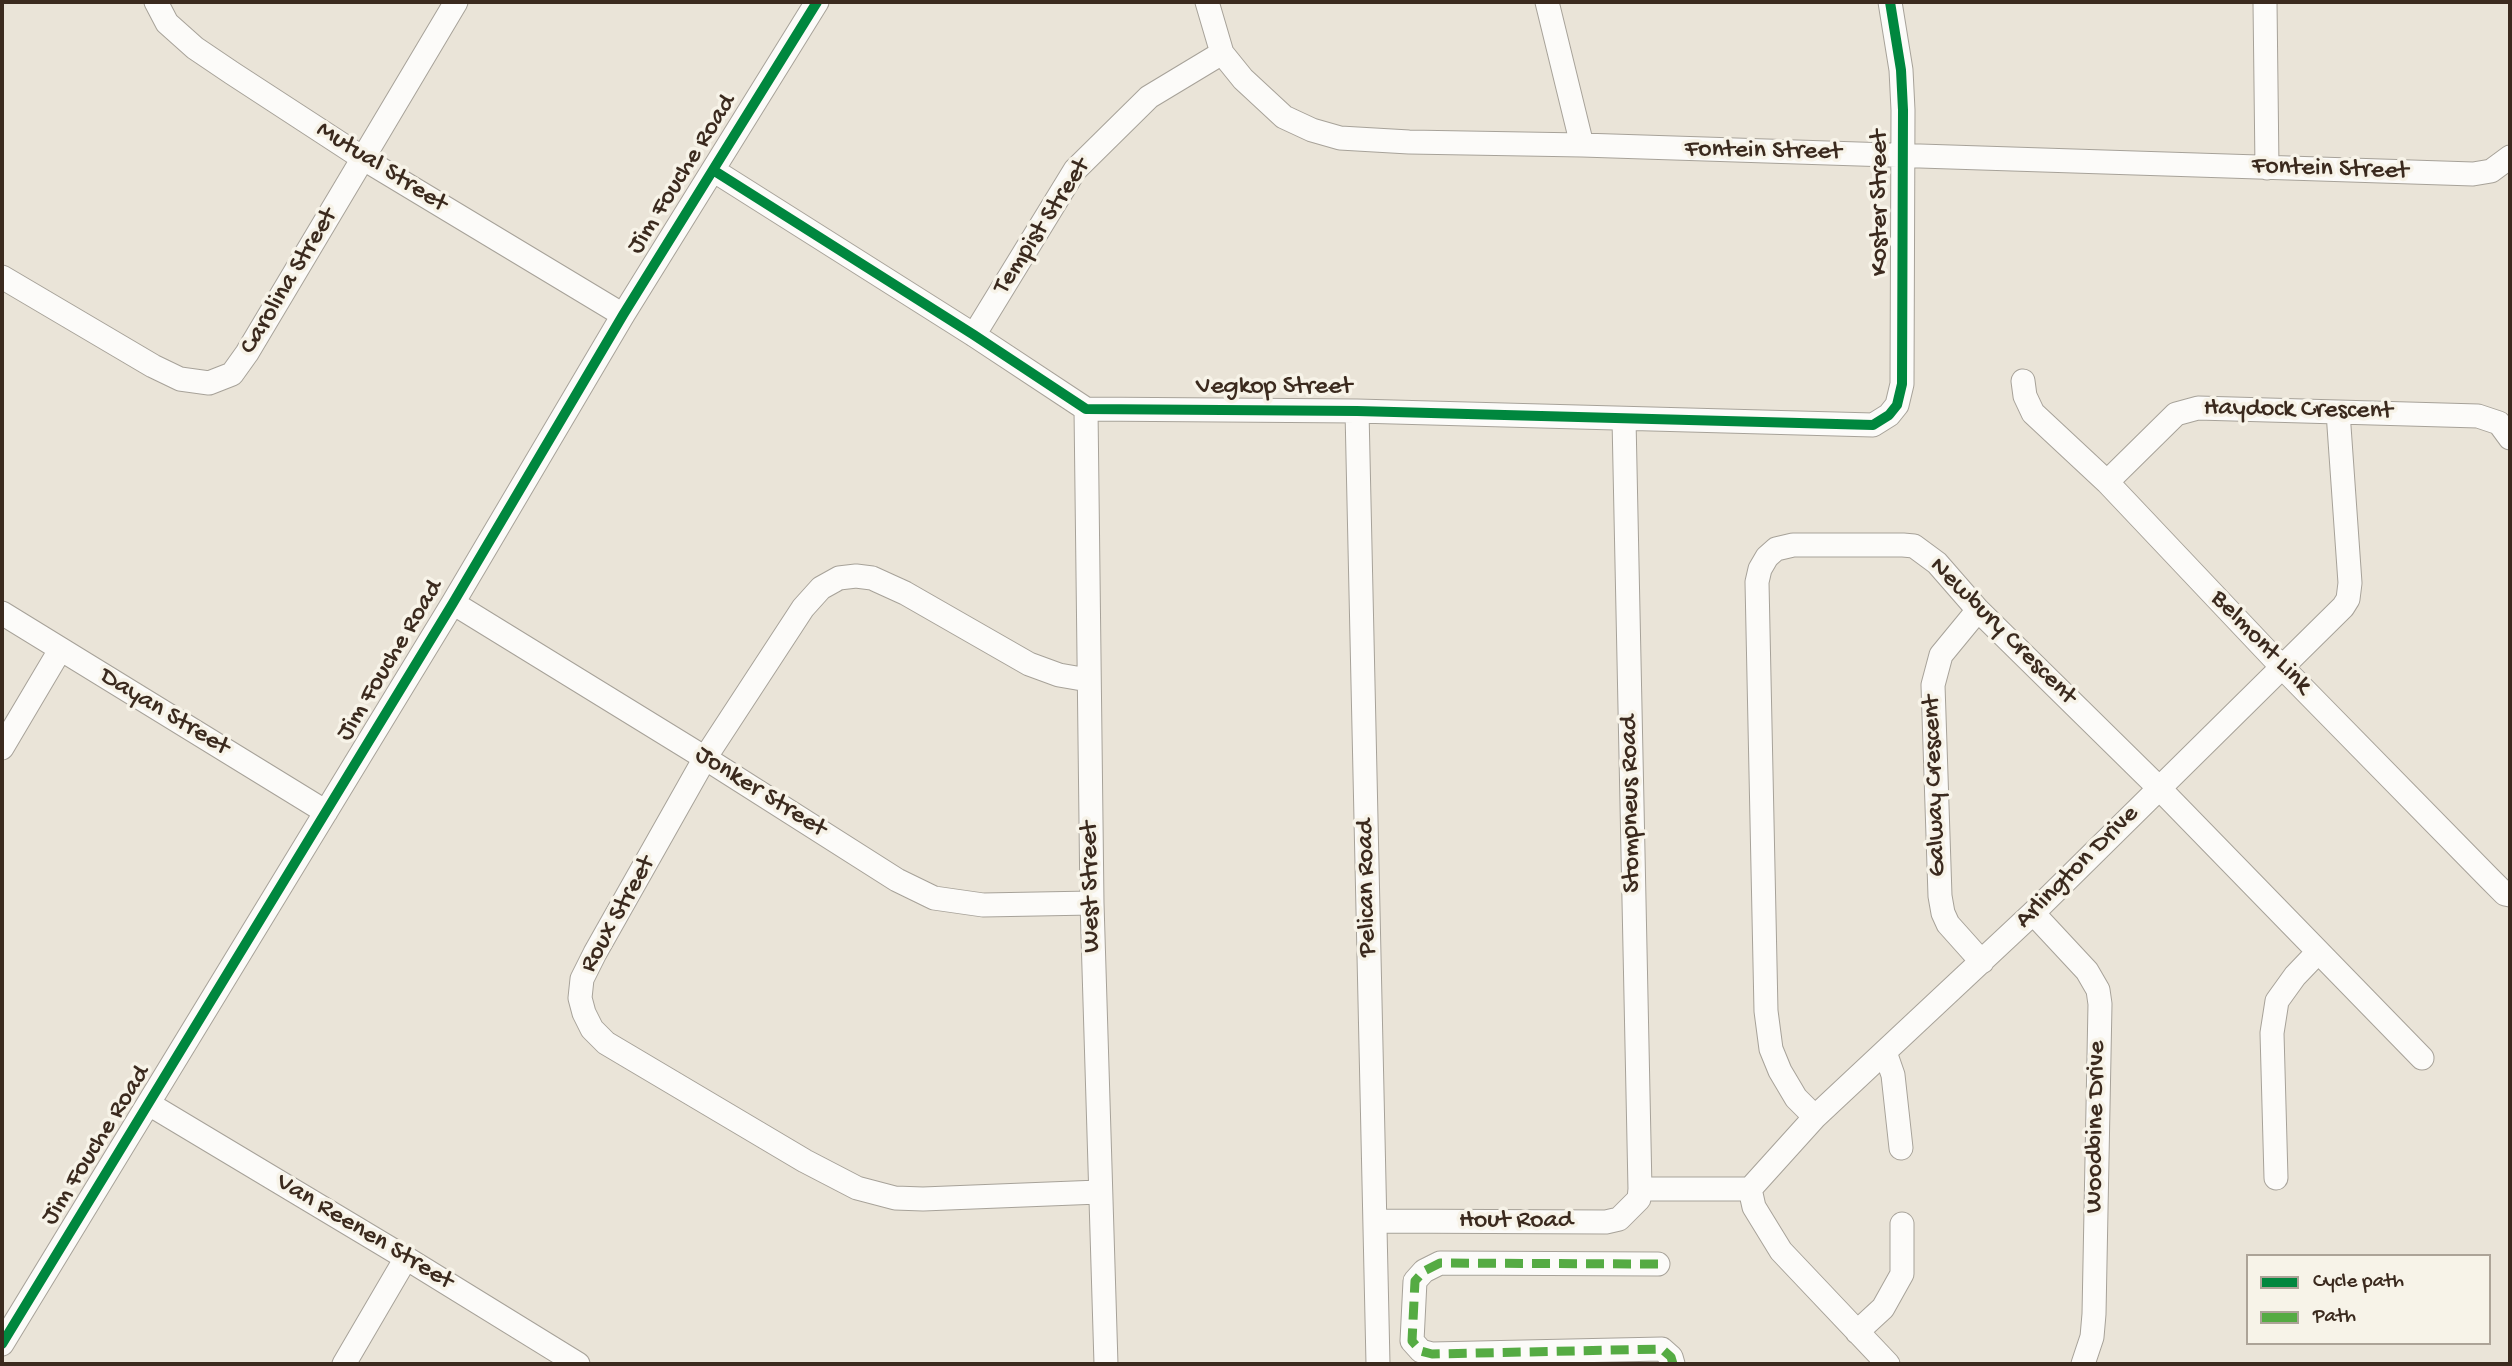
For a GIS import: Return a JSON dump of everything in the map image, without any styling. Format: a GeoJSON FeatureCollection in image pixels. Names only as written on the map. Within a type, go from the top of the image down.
{"type":"FeatureCollection","features":[{"type":"Feature","properties":{"kind":"street","name":"Mutual Street"},"geometry":{"type":"LineString","coordinates":[[156,2],[167,23],[195,48],[364,159],[623,315]]}},
{"type":"Feature","properties":{"kind":"street","name":"Carolina Street"},"geometry":{"type":"LineString","coordinates":[[2,277],[153,366],[180,379],[209,383],[232,374],[364,159],[456,2]]}},
{"type":"Feature","properties":{"kind":"street","name":"Jim Fouche Road"},"geometry":{"type":"LineString","coordinates":[[2,1344],[453,603],[623,315],[817,2]]}},
{"type":"Feature","properties":{"kind":"street","name":"Fontein Street"},"geometry":{"type":"LineString","coordinates":[[1207,2],[1222,52],[1242,79],[1284,117],[1311,131],[1340,138],[2473,174],[2491,171],[2510,157]]}},
{"type":"Feature","properties":{"kind":"street"},"geometry":{"type":"LineString","coordinates":[[1547,2],[1582,145]]}},
{"type":"Feature","properties":{"kind":"street","name":"Koster Street"},"geometry":{"type":"LineString","coordinates":[[1890,2],[1901,70],[1905,155],[1902,384],[1897,405]]}},
{"type":"Feature","properties":{"kind":"street"},"geometry":{"type":"LineString","coordinates":[[2265,2],[2267,168]]}},
{"type":"Feature","properties":{"kind":"street","name":"Tempist Street"},"geometry":{"type":"LineString","coordinates":[[974,334],[1075,170],[1149,97],[1222,52]]}},
{"type":"Feature","properties":{"kind":"street"},"geometry":{"type":"LineString","coordinates":[[713,170],[974,334],[1086,409]]}},
{"type":"Feature","properties":{"kind":"street","name":"Belmont Link"},"geometry":{"type":"LineString","coordinates":[[2023,382],[2025,396],[2032,412],[2107,482],[2282,667],[2490,879],[2505,894],[2510,895]]}},
{"type":"Feature","properties":{"kind":"street","name":"Vegkop Street"},"geometry":{"type":"LineString","coordinates":[[1086,409],[1357,411],[1873,425],[1889,415],[1897,405]]}},
{"type":"Feature","properties":{"kind":"street","name":"West Street"},"geometry":{"type":"LineString","coordinates":[[1086,409],[1092,903],[1106,1364]]}},
{"type":"Feature","properties":{"kind":"street","name":"Haydock Crescent"},"geometry":{"type":"LineString","coordinates":[[2107,482],[2176,414],[2187,409],[2478,416],[2499,423],[2510,438]]}},
{"type":"Feature","properties":{"kind":"street","name":"Pelican Road"},"geometry":{"type":"LineString","coordinates":[[1357,411],[1378,1364]]}},
{"type":"Feature","properties":{"kind":"street","name":"Arlington Drive"},"geometry":{"type":"LineString","coordinates":[[1751,1189],[1815,1117],[2033,913],[2343,607],[2350,591],[2338,412]]}},
{"type":"Feature","properties":{"kind":"street","name":"Stompneus Road"},"geometry":{"type":"LineString","coordinates":[[1624,419],[1640,1189]]}},
{"type":"Feature","properties":{"kind":"street","name":"Newbury Crescent"},"geometry":{"type":"LineString","coordinates":[[1815,1117],[1796,1098],[1780,1071],[1771,1049],[1766,1011],[1757,582],[1767,557],[1776,549],[1793,545],[1914,546],[1937,563],[1978,611],[2159,788],[2422,1058]]}},
{"type":"Feature","properties":{"kind":"street","name":"Roux Street"},"geometry":{"type":"LineString","coordinates":[[1088,680],[1059,675],[1030,664],[905,593],[873,578],[839,578],[821,588],[803,608],[705,758],[582,979],[580,998],[592,1029],[606,1043],[840,1181],[872,1193],[923,1199],[1099,1192]]}},
{"type":"Feature","properties":{"kind":"street","name":"Jonker Street"},"geometry":{"type":"LineString","coordinates":[[453,603],[897,880],[934,898],[983,905],[1092,903]]}},
{"type":"Feature","properties":{"kind":"street","name":"Galway Crescent"},"geometry":{"type":"LineString","coordinates":[[1978,611],[1941,655],[1933,685],[1940,897],[1948,925],[1982,962]]}},
{"type":"Feature","properties":{"kind":"street","name":"Dayan Street"},"geometry":{"type":"LineString","coordinates":[[2,613],[326,812]]}},
{"type":"Feature","properties":{"kind":"street"},"geometry":{"type":"LineString","coordinates":[[2,747],[60,650]]}},
{"type":"Feature","properties":{"kind":"street","name":"Woodbine Drive"},"geometry":{"type":"LineString","coordinates":[[2033,913],[2087,971],[2098,990],[2100,1004],[2094,1314],[2092,1337],[2083,1364]]}},
{"type":"Feature","properties":{"kind":"street"},"geometry":{"type":"LineString","coordinates":[[2276,1178],[2272,1033],[2274,1016],[2283,990],[2317,953]]}},
{"type":"Feature","properties":{"kind":"street"},"geometry":{"type":"LineString","coordinates":[[1885,1052],[1893,1075],[1901,1148]]}},
{"type":"Feature","properties":{"kind":"street","name":"Van Reenen Street"},"geometry":{"type":"LineString","coordinates":[[149,1104],[578,1364]]}},
{"type":"Feature","properties":{"kind":"street"},"geometry":{"type":"LineString","coordinates":[[1640,1189],[1751,1189],[1754,1207],[1781,1251],[1888,1364]]}},
{"type":"Feature","properties":{"kind":"street","name":"Hout Road"},"geometry":{"type":"LineString","coordinates":[[1375,1222],[1606,1222],[1619,1219],[1628,1212],[1639,1199],[1640,1189]]}},
{"type":"Feature","properties":{"kind":"street"},"geometry":{"type":"LineString","coordinates":[[1857,1332],[1882,1308],[1902,1274],[1902,1224]]}},
{"type":"Feature","properties":{"kind":"street"},"geometry":{"type":"LineString","coordinates":[[344,1364],[406,1258]]}},
{"type":"Feature","properties":{"kind":"street"},"geometry":{"type":"LineString","coordinates":[[1658,1264],[1440,1263],[1424,1271],[1415,1281],[1412,1341],[1421,1351],[1432,1354],[1662,1349],[1671,1357],[1673,1364]]}},
{"type":"Feature","properties":{"kind":"marked path"},"geometry":{"type":"LineString","coordinates":[[1658,1264],[1440,1263],[1424,1271],[1415,1281],[1412,1341],[1421,1351],[1432,1354],[1662,1349],[1671,1357],[1673,1364]]}},
{"type":"Feature","properties":{"kind":"cycle path"},"geometry":{"type":"LineString","coordinates":[[2,1344],[453,603],[623,315],[817,2]]}},
{"type":"Feature","properties":{"kind":"cycle path"},"geometry":{"type":"LineString","coordinates":[[713,170],[1086,409],[1357,411],[1873,425],[1889,415],[1897,405],[1902,384],[1903,110],[1901,70],[1890,2]]}}]}
